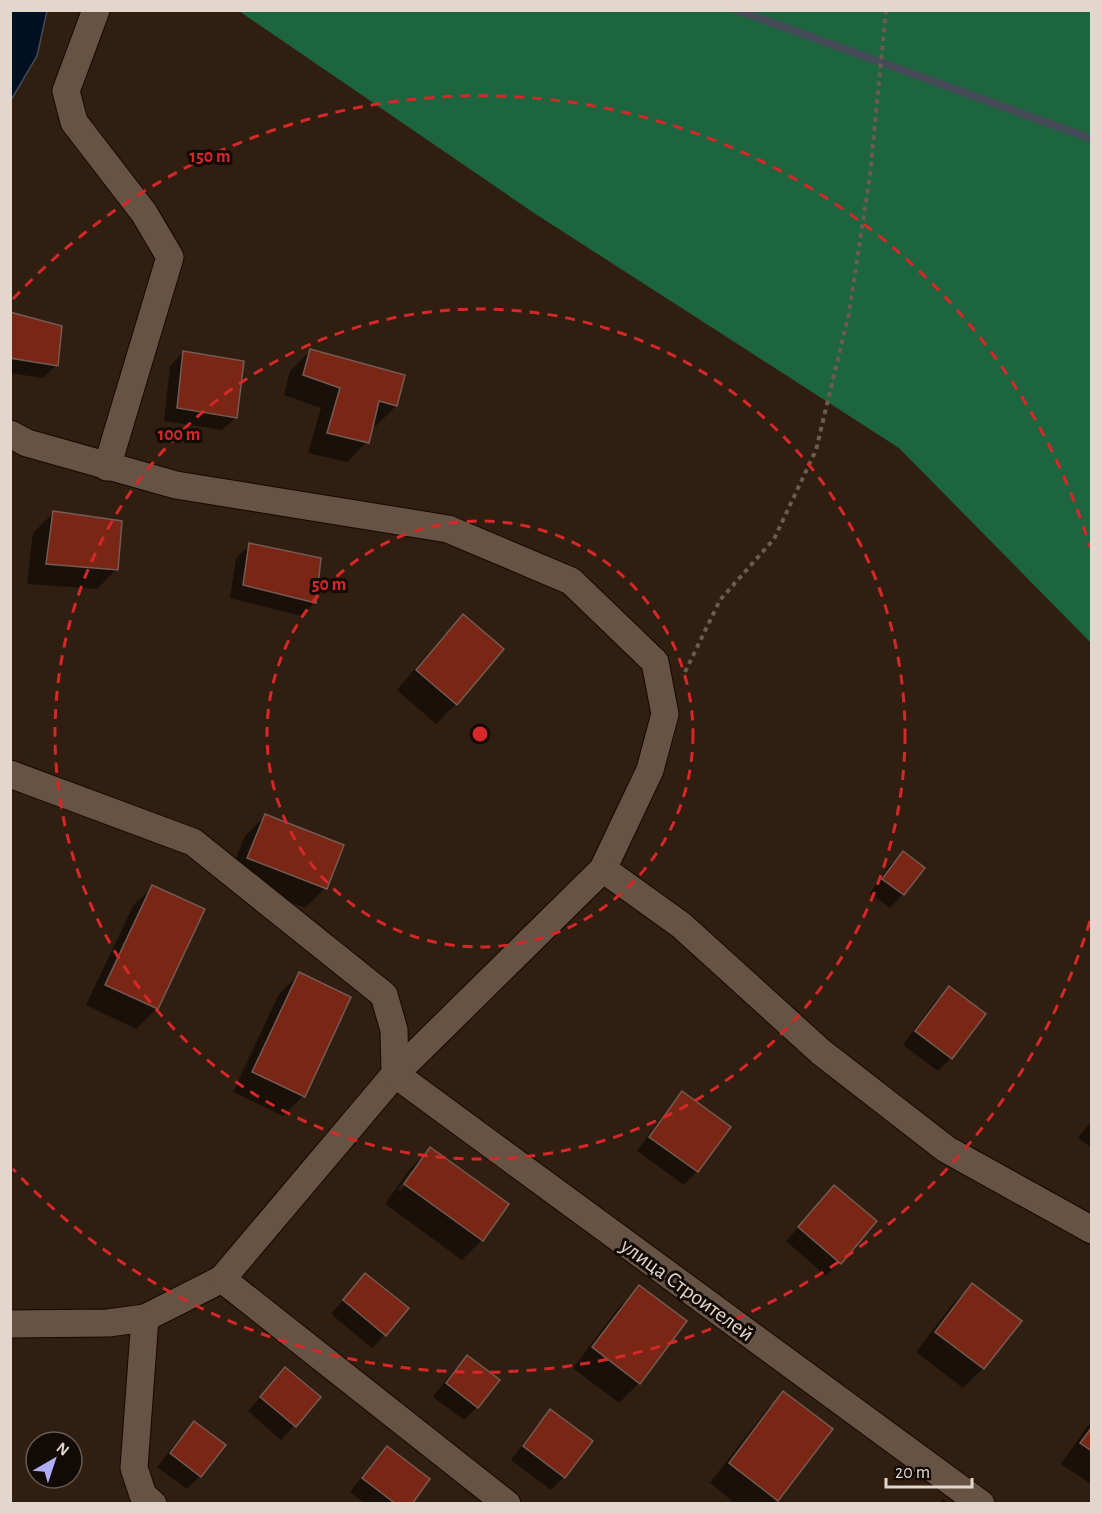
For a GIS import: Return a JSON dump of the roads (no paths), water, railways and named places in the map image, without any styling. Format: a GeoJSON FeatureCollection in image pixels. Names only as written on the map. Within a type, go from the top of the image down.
{"type":"FeatureCollection","features":[{"type":"Feature","properties":{"kind":"street"},"geometry":{"type":"LineString","coordinates":[[96,10],[66,91],[74,122],[144,213],[170,257],[107,467]]}},
{"type":"Feature","properties":{"kind":"street"},"geometry":{"type":"LineString","coordinates":[[10,434],[27,443],[176,485],[448,529],[571,581],[656,662],[665,714],[650,770],[603,869],[395,1074],[222,1279],[145,1318],[108,1323],[10,1324]]}},
{"type":"Feature","properties":{"kind":"street"},"geometry":{"type":"LineString","coordinates":[[10,774],[194,842],[384,995],[394,1030],[395,1074]]}},
{"type":"Feature","properties":{"kind":"street"},"geometry":{"type":"LineString","coordinates":[[603,869],[681,925],[821,1052],[946,1149],[1092,1230]]}},
{"type":"Feature","properties":{"kind":"street","name":"улица Строителей"},"geometry":{"type":"LineString","coordinates":[[395,1074],[981,1503]]}},
{"type":"Feature","properties":{"kind":"street"},"geometry":{"type":"LineString","coordinates":[[222,1279],[507,1503]]}},
{"type":"Feature","properties":{"kind":"street"},"geometry":{"type":"LineString","coordinates":[[145,1318],[134,1468],[143,1495],[153,1503]]}},
{"type":"Feature","properties":{"kind":"water"},"geometry":{"type":"Polygon","coordinates":[[[11,10],[47,11],[37,56],[11,100],[11,10]]]}},
{"type":"Feature","properties":{"kind":"waterway"},"geometry":{"type":"LineString","coordinates":[[737,10],[1092,139]]}}]}
